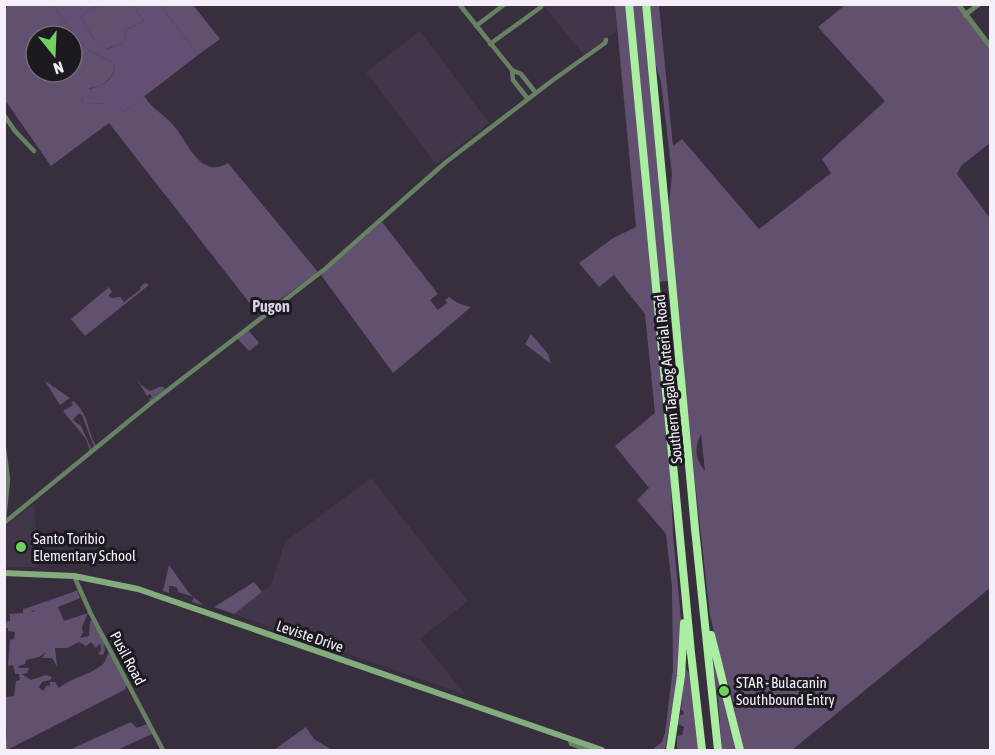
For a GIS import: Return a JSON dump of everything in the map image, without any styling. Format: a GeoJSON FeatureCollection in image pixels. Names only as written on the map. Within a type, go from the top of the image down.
{"type":"FeatureCollection","features":[{"type":"Feature","properties":{"kind":"highway","name":"Southern Tagalog Arterial Road"},"geometry":{"type":"LineString","coordinates":[[629,4],[702,750]]}},
{"type":"Feature","properties":{"kind":"highway","name":"Southern Tagalog Arterial Road"},"geometry":{"type":"LineString","coordinates":[[646,4],[718,750]]}},
{"type":"Feature","properties":{"kind":"highway"},"geometry":{"type":"LineString","coordinates":[[670,750],[683,656],[682,557]]}},
{"type":"Feature","properties":{"kind":"highway"},"geometry":{"type":"LineString","coordinates":[[700,578],[715,654],[740,750]]}},
{"type":"Feature","properties":{"kind":"main road","name":"Leviste Drive"},"geometry":{"type":"LineString","coordinates":[[4,573],[74,576],[138,589],[602,750]]}},
{"type":"Feature","properties":{"kind":"street"},"geometry":{"type":"LineString","coordinates":[[459,4],[512,70],[521,74],[536,93]]}},
{"type":"Feature","properties":{"kind":"street"},"geometry":{"type":"LineString","coordinates":[[476,26],[505,4]]}},
{"type":"Feature","properties":{"kind":"street"},"geometry":{"type":"LineString","coordinates":[[958,4],[990,46]]}},
{"type":"Feature","properties":{"kind":"street"},"geometry":{"type":"LineString","coordinates":[[965,15],[979,4]]}},
{"type":"Feature","properties":{"kind":"street"},"geometry":{"type":"LineString","coordinates":[[490,44],[541,7]]}},
{"type":"Feature","properties":{"kind":"street"},"geometry":{"type":"LineString","coordinates":[[4,522],[151,403],[325,269],[421,183],[606,40]]}},
{"type":"Feature","properties":{"kind":"street"},"geometry":{"type":"LineString","coordinates":[[512,70],[513,80],[528,99]]}},
{"type":"Feature","properties":{"kind":"street"},"geometry":{"type":"LineString","coordinates":[[4,115],[34,151]]}},
{"type":"Feature","properties":{"kind":"street"},"geometry":{"type":"LineString","coordinates":[[4,448],[8,479],[4,522]]}},
{"type":"Feature","properties":{"kind":"street","name":"Pusil Road"},"geometry":{"type":"LineString","coordinates":[[74,576],[91,614],[163,750]]}},
{"type":"Feature","properties":{"kind":"street"},"geometry":{"type":"LineString","coordinates":[[4,735],[5,750]]}},
{"type":"Feature","properties":{"kind":"street"},"geometry":{"type":"LineString","coordinates":[[570,739],[571,744],[588,750]]}},
{"type":"Feature","properties":{"kind":"shaded area"},"geometry":{"type":"Polygon","coordinates":[[[4,5],[52,5],[67,24],[24,24],[24,84],[84,84],[84,46],[109,61],[115,65],[112,74],[100,86],[90,88],[81,101],[106,104],[109,108],[121,108],[124,112],[144,96],[174,126],[202,163],[210,167],[218,167],[228,163],[318,272],[259,315],[109,123],[51,166],[5,100],[4,5]]]}},
{"type":"Feature","properties":{"kind":"shaded area"},"geometry":{"type":"Polygon","coordinates":[[[52,5],[100,5],[87,11],[81,17],[93,38],[108,49],[123,43],[126,36],[124,31],[144,21],[142,16],[138,15],[135,5],[160,5],[198,55],[124,112],[121,108],[108,108],[106,104],[81,102],[84,96],[82,91],[108,81],[115,65],[84,46],[84,24],[67,24],[52,5]]]}},
{"type":"Feature","properties":{"kind":"shaded area"},"geometry":{"type":"Polygon","coordinates":[[[100,5],[135,5],[138,15],[143,16],[144,21],[124,31],[126,36],[123,43],[107,49],[93,38],[81,17],[87,11],[100,5]]]}},
{"type":"Feature","properties":{"kind":"shaded area"},"geometry":{"type":"Polygon","coordinates":[[[160,5],[193,5],[220,39],[198,55],[160,5]]]}},
{"type":"Feature","properties":{"kind":"shaded area"},"geometry":{"type":"Polygon","coordinates":[[[543,5],[615,5],[617,31],[584,55],[543,5]]]}},
{"type":"Feature","properties":{"kind":"shaded area"},"geometry":{"type":"Polygon","coordinates":[[[615,5],[625,5],[670,460],[673,535],[681,619],[678,676],[665,750],[652,750],[662,742],[665,733],[673,669],[672,587],[666,534],[637,500],[649,488],[615,446],[655,413],[645,314],[614,275],[599,287],[579,263],[613,238],[636,227],[615,5]]]}},
{"type":"Feature","properties":{"kind":"shaded area"},"geometry":{"type":"Polygon","coordinates":[[[632,5],[642,5],[668,281],[658,282],[632,5]]]}},
{"type":"Feature","properties":{"kind":"shaded area"},"geometry":{"type":"Polygon","coordinates":[[[649,5],[659,5],[673,146],[682,139],[759,229],[831,173],[822,159],[885,101],[818,27],[845,5],[956,5],[990,49],[990,143],[961,166],[957,174],[990,218],[990,588],[792,750],[743,750],[731,693],[720,660],[710,615],[668,212],[672,174],[661,82],[653,56],[649,5]],[[701,434],[697,444],[697,453],[699,462],[705,471],[701,434]]]}},
{"type":"Feature","properties":{"kind":"shaded area"},"geometry":{"type":"Polygon","coordinates":[[[420,31],[489,123],[436,164],[366,72],[420,31]]]}},
{"type":"Feature","properties":{"kind":"shaded area"},"geometry":{"type":"Polygon","coordinates":[[[382,222],[438,294],[430,300],[438,310],[447,303],[445,300],[449,297],[471,307],[393,373],[321,275],[382,222]]]}},
{"type":"Feature","properties":{"kind":"shaded area"},"geometry":{"type":"Polygon","coordinates":[[[145,283],[149,285],[85,336],[71,319],[109,287],[112,292],[109,295],[110,298],[120,297],[124,302],[145,283]]]}},
{"type":"Feature","properties":{"kind":"shaded area"},"geometry":{"type":"Polygon","coordinates":[[[248,330],[259,343],[249,351],[237,338],[248,330]]]}},
{"type":"Feature","properties":{"kind":"shaded area"},"geometry":{"type":"Polygon","coordinates":[[[531,334],[548,354],[551,364],[525,344],[531,334]]]}},
{"type":"Feature","properties":{"kind":"shaded area"},"geometry":{"type":"Polygon","coordinates":[[[137,380],[150,391],[162,386],[165,389],[150,401],[152,397],[150,394],[147,396],[137,380]]]}},
{"type":"Feature","properties":{"kind":"shaded area"},"geometry":{"type":"Polygon","coordinates":[[[45,381],[70,398],[60,405],[45,381]]]}},
{"type":"Feature","properties":{"kind":"shaded area"},"geometry":{"type":"Polygon","coordinates":[[[73,401],[82,411],[96,446],[94,447],[82,415],[79,413],[73,420],[81,426],[91,448],[90,451],[86,439],[63,411],[73,405],[71,402],[73,401]]]}},
{"type":"Feature","properties":{"kind":"shaded area"},"geometry":{"type":"Polygon","coordinates":[[[371,478],[468,601],[420,639],[466,695],[234,614],[271,585],[285,542],[371,478]]]}},
{"type":"Feature","properties":{"kind":"shaded area","name":"Santo Toribio Elementary School"},"geometry":{"type":"Polygon","coordinates":[[[34,504],[38,567],[5,567],[5,527],[34,504]]]}},
{"type":"Feature","properties":{"kind":"shaded area"},"geometry":{"type":"Polygon","coordinates":[[[169,565],[193,597],[178,592],[174,586],[169,586],[169,593],[163,591],[169,565]]]}},
{"type":"Feature","properties":{"kind":"shaded area"},"geometry":{"type":"Polygon","coordinates":[[[254,582],[262,592],[234,614],[214,607],[254,582]]]}},
{"type":"Feature","properties":{"kind":"shaded area"},"geometry":{"type":"Polygon","coordinates":[[[77,590],[80,598],[58,607],[64,621],[88,613],[80,638],[89,636],[92,620],[104,642],[103,655],[98,654],[101,650],[100,643],[96,648],[91,642],[86,646],[79,642],[67,648],[55,648],[57,666],[52,658],[42,658],[46,652],[39,657],[26,660],[25,664],[18,668],[29,668],[27,673],[22,674],[31,680],[46,675],[52,677],[42,682],[39,687],[43,691],[47,685],[50,686],[50,682],[55,682],[59,688],[97,668],[103,664],[109,653],[126,683],[126,689],[7,750],[5,697],[14,696],[16,681],[20,680],[19,674],[15,674],[13,665],[8,666],[10,640],[14,639],[15,632],[8,631],[5,622],[10,621],[10,614],[23,613],[23,609],[30,607],[32,612],[70,598],[77,590]]]}},
{"type":"Feature","properties":{"kind":"shaded area"},"geometry":{"type":"Polygon","coordinates":[[[73,592],[70,598],[42,610],[31,611],[30,607],[73,592]]]}},
{"type":"Feature","properties":{"kind":"shaded area"},"geometry":{"type":"Polygon","coordinates":[[[194,597],[203,605],[192,602],[194,597]]]}},
{"type":"Feature","properties":{"kind":"shaded area"},"geometry":{"type":"Polygon","coordinates":[[[709,641],[722,688],[718,690],[720,697],[723,696],[737,750],[722,750],[718,700],[709,641]]]}},
{"type":"Feature","properties":{"kind":"shaded area"},"geometry":{"type":"Polygon","coordinates":[[[685,668],[689,673],[698,750],[677,750],[677,736],[682,735],[684,727],[678,724],[680,715],[684,712],[681,710],[685,668]]]}},
{"type":"Feature","properties":{"kind":"shaded area"},"geometry":{"type":"Polygon","coordinates":[[[131,722],[137,728],[147,724],[152,734],[117,750],[69,750],[131,722]]]}},
{"type":"Feature","properties":{"kind":"shaded area"},"geometry":{"type":"Polygon","coordinates":[[[306,727],[314,739],[332,750],[274,750],[306,727]]]}},
{"type":"Feature","properties":{"kind":"place","name":"Santo Toribio Elementary School"},"geometry":{"type":"Point","coordinates":[21,547]}},
{"type":"Feature","properties":{"kind":"place","name":"STAR - Bulacanin Southbound Entry"},"geometry":{"type":"Point","coordinates":[724,691]}},
{"type":"Feature","properties":{"kind":"district","name":"Pugon"},"geometry":{"type":"Point","coordinates":[271,306]}}]}
